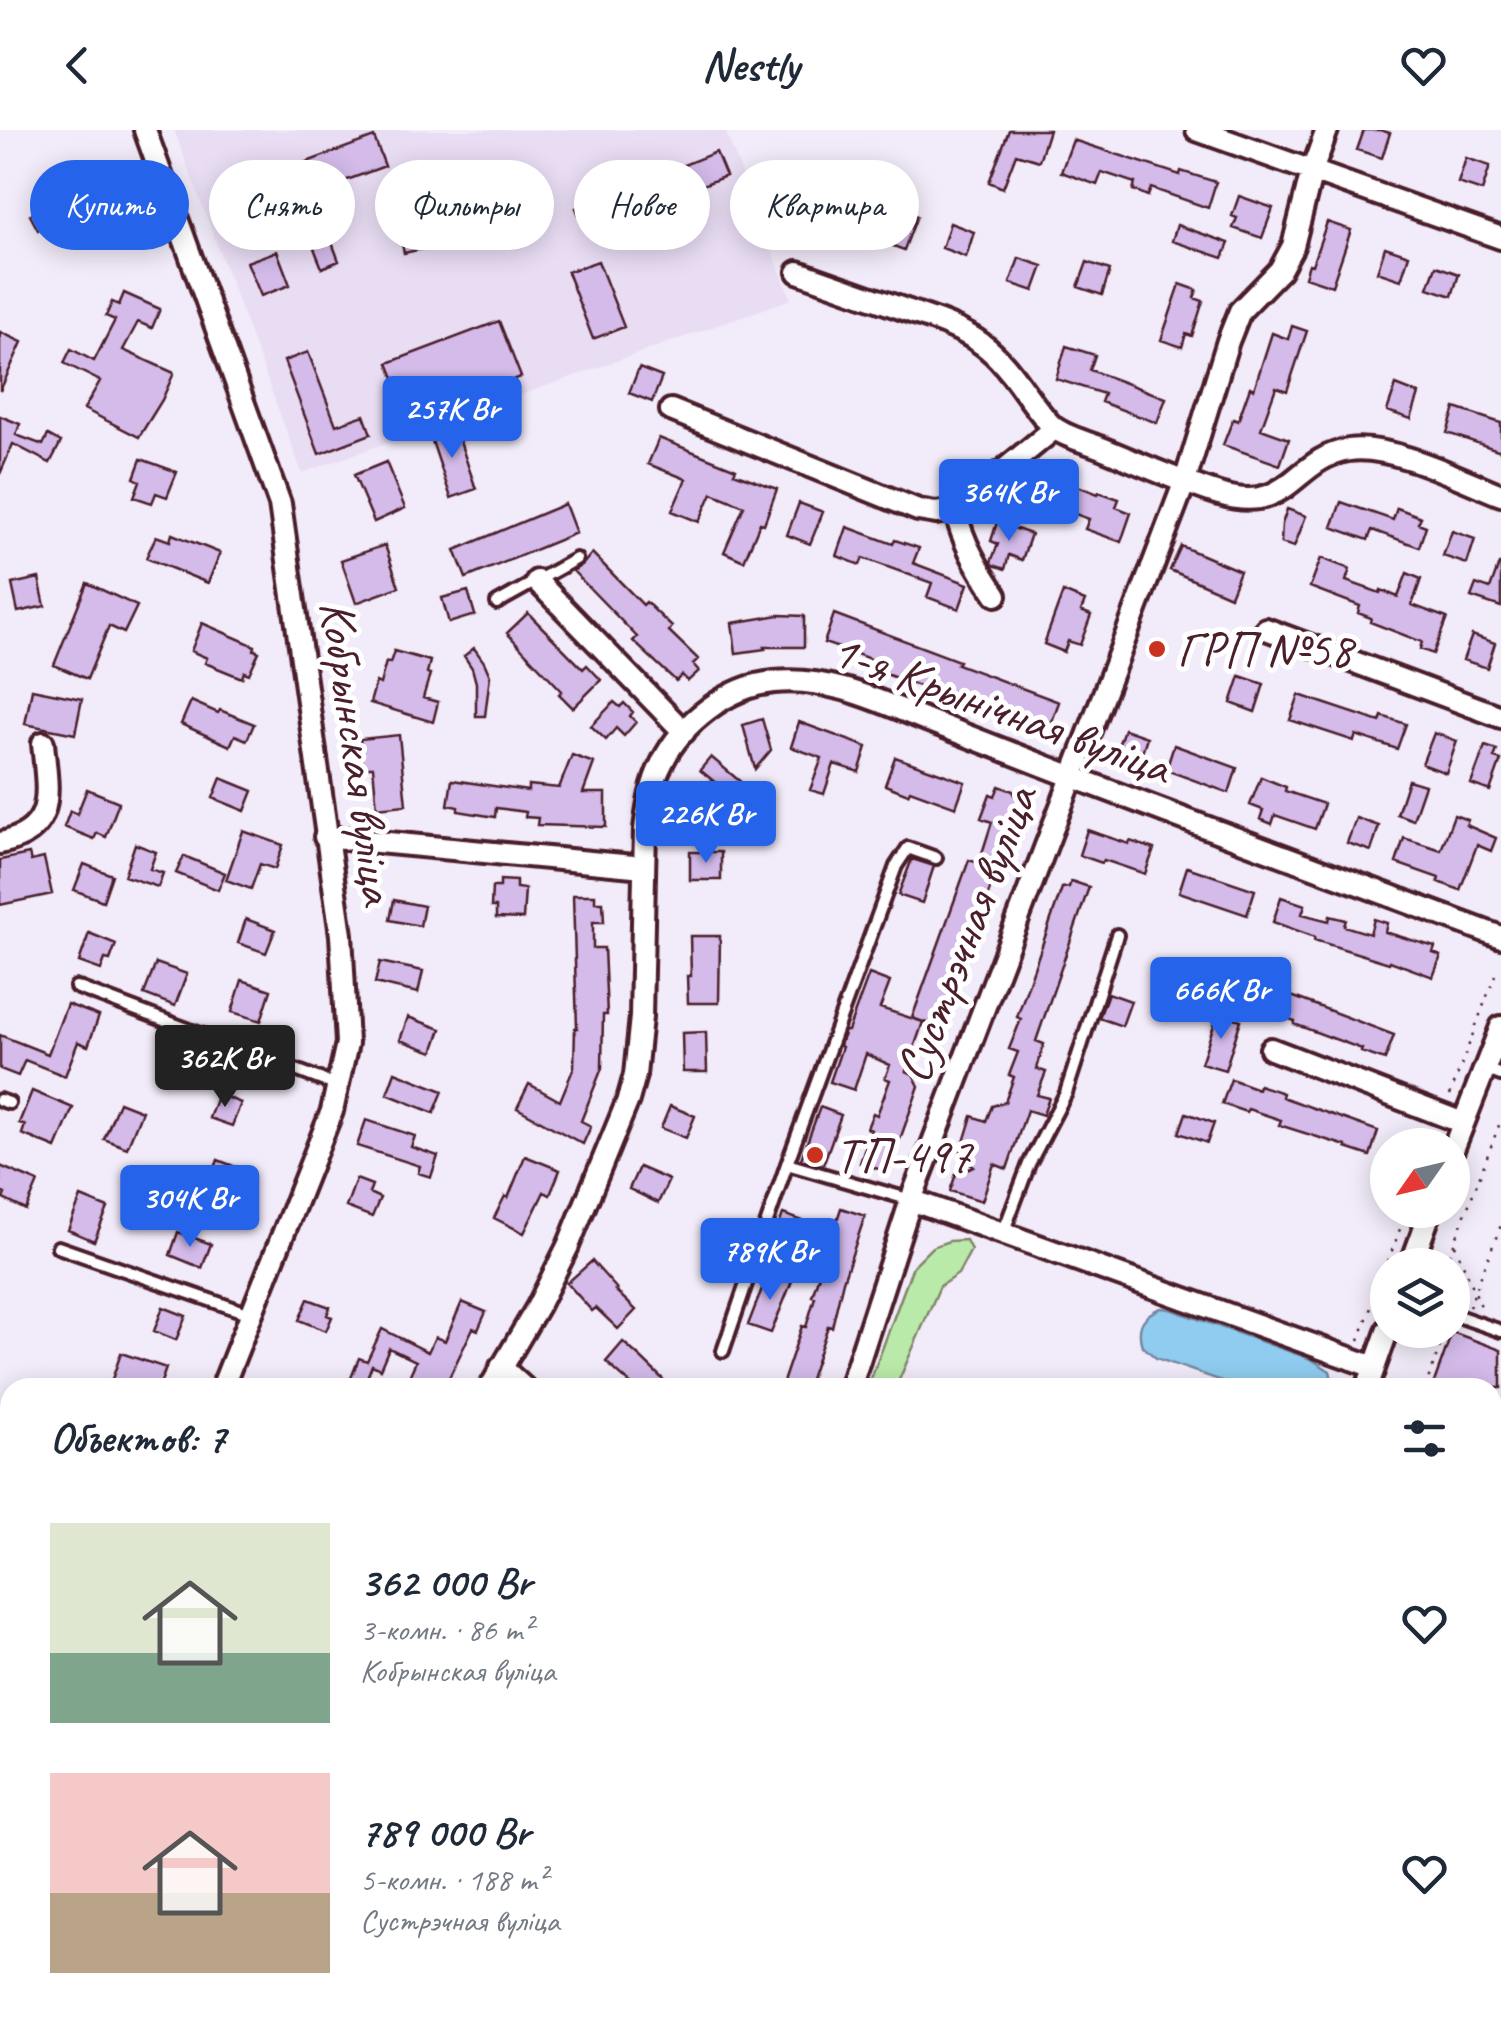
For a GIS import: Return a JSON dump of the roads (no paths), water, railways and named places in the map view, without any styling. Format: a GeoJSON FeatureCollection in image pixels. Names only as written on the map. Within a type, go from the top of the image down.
{"type":"FeatureCollection","features":[{"type":"Feature","properties":{"kind":"street","name":"Кобрынская вуліца"},"geometry":{"type":"LineString","coordinates":[[145,130],[280,504],[340,935],[346,1042],[339,1086],[226,1378]]}},
{"type":"Feature","properties":{"kind":"street"},"geometry":{"type":"LineString","coordinates":[[1197,130],[1501,238]]}},
{"type":"Feature","properties":{"kind":"street","name":"Сустрэчная вуліца"},"geometry":{"type":"LineString","coordinates":[[853,1378],[911,1200],[1185,481],[1240,310],[1280,270],[1293,246],[1327,130]]}},
{"type":"Feature","properties":{"kind":"street"},"geometry":{"type":"LineString","coordinates":[[798,272],[934,320],[982,344],[1054,429],[1222,495],[1256,499],[1273,495],[1320,460],[1355,449],[1410,459],[1501,495]]}},
{"type":"Feature","properties":{"kind":"street"},"geometry":{"type":"LineString","coordinates":[[672,410],[918,510],[936,513],[956,510],[1054,429]]}},
{"type":"Feature","properties":{"kind":"street"},"geometry":{"type":"LineString","coordinates":[[956,510],[971,558],[996,595]]}},
{"type":"Feature","properties":{"kind":"street"},"geometry":{"type":"LineString","coordinates":[[537,581],[684,732]]}},
{"type":"Feature","properties":{"kind":"street"},"geometry":{"type":"LineString","coordinates":[[1266,629],[1501,717]]}},
{"type":"Feature","properties":{"kind":"street","name":"1-я Крынічная вуліца"},"geometry":{"type":"LineString","coordinates":[[495,1378],[568,1246],[628,1100],[641,1017],[644,868],[650,795],[663,761],[684,732],[716,704],[749,687],[768,682],[808,682],[875,700],[1501,937]]}},
{"type":"Feature","properties":{"kind":"street"},"geometry":{"type":"LineString","coordinates":[[0,843],[27,834],[45,812],[44,743]]}},
{"type":"Feature","properties":{"kind":"street"},"geometry":{"type":"LineString","coordinates":[[325,837],[644,868]]}},
{"type":"Feature","properties":{"kind":"street"},"geometry":{"type":"LineString","coordinates":[[1461,1128],[1493,1072],[1501,1026]]}},
{"type":"Feature","properties":{"kind":"street"},"geometry":{"type":"LineString","coordinates":[[1271,1049],[1463,1122]]}},
{"type":"Feature","properties":{"kind":"street"},"geometry":{"type":"LineString","coordinates":[[911,1200],[1352,1360],[1370,1378],[1381,1348]]}},
{"type":"Feature","properties":{"kind":"street"},"geometry":{"type":"LineString","coordinates":[[500,1367],[513,1378]]}},
{"type":"Feature","properties":{"kind":"lane"},"geometry":{"type":"LineString","coordinates":[[497,603],[576,559]]}},
{"type":"Feature","properties":{"kind":"lane"},"geometry":{"type":"LineString","coordinates":[[723,1352],[896,866],[908,848],[936,858]]}},
{"type":"Feature","properties":{"kind":"lane"},"geometry":{"type":"LineString","coordinates":[[1003,1233],[1029,1164],[1060,1109],[1116,935]]}},
{"type":"Feature","properties":{"kind":"lane"},"geometry":{"type":"LineString","coordinates":[[76,987],[339,1086]]}},
{"type":"Feature","properties":{"kind":"lane"},"geometry":{"type":"LineString","coordinates":[[787,1164],[911,1200]]}},
{"type":"Feature","properties":{"kind":"lane"},"geometry":{"type":"LineString","coordinates":[[58,1247],[250,1314]]}},
{"type":"Feature","properties":{"kind":"lane"},"geometry":{"type":"LineString","coordinates":[[1470,1320],[1501,1331]]}},
{"type":"Feature","properties":{"kind":"water"},"geometry":{"type":"Polygon","coordinates":[[[1161,1308],[1170,1309],[1311,1359],[1330,1371],[1332,1378],[1213,1378],[1156,1358],[1142,1346],[1142,1322],[1161,1308]]]}},
{"type":"Feature","properties":{"kind":"place","name":"ГРП №58"},"geometry":{"type":"Point","coordinates":[1157,649]}},
{"type":"Feature","properties":{"kind":"place","name":"ТП-497"},"geometry":{"type":"Point","coordinates":[815,1155]}}]}
